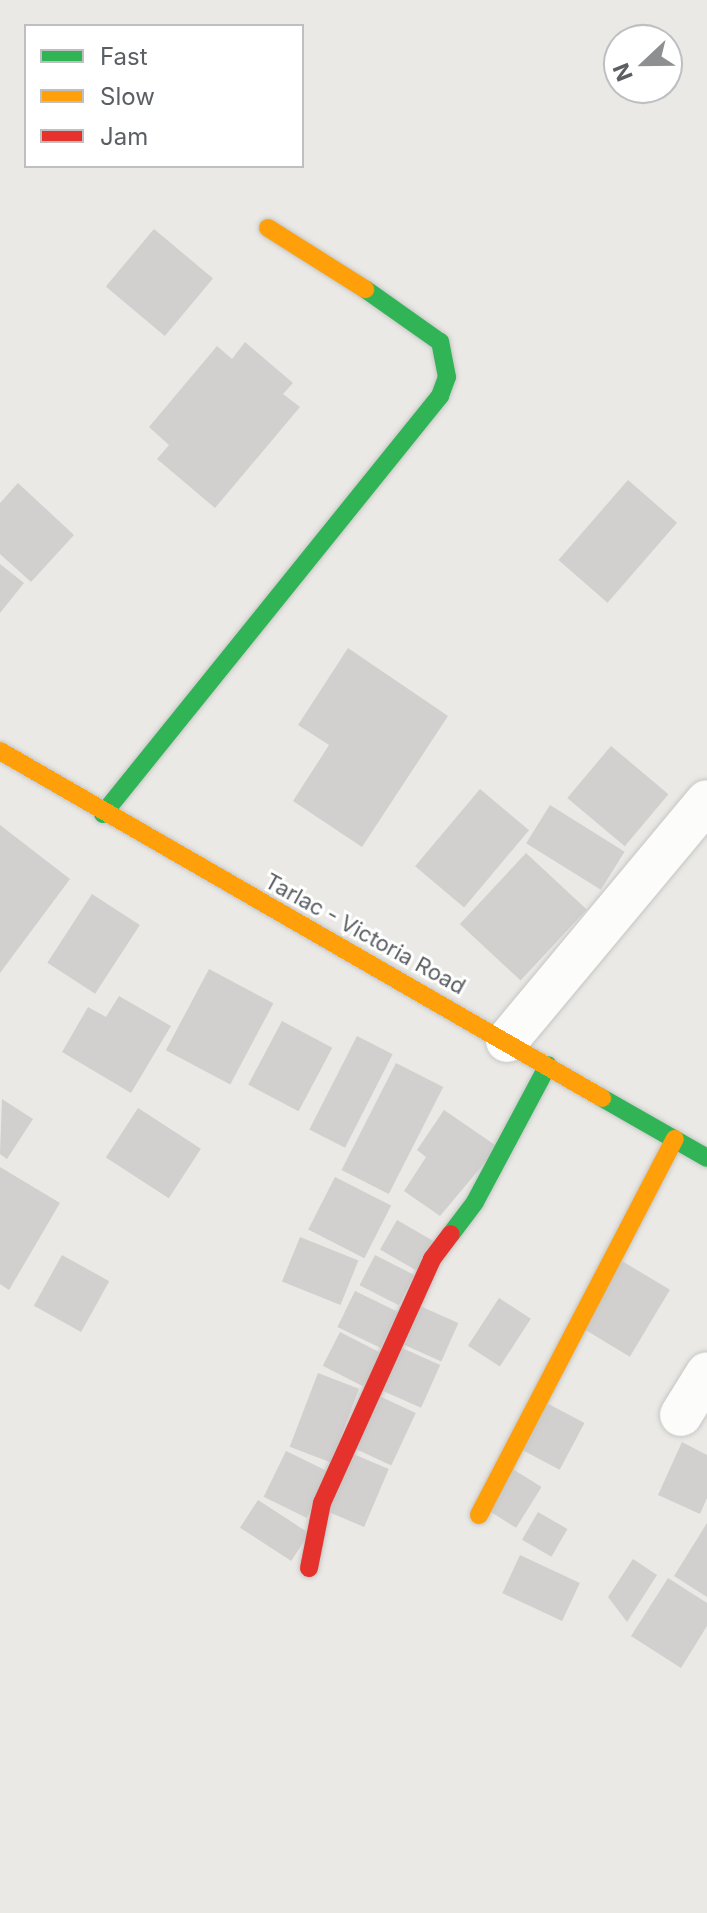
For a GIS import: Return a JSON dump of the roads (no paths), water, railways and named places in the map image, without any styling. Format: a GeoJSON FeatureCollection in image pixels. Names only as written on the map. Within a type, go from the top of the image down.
{"type":"FeatureCollection","features":[{"type":"Feature","properties":{"kind":"street"},"geometry":{"type":"LineString","coordinates":[[103,814],[440,396],[447,377],[440,342],[426,327],[268,228]]}},
{"type":"Feature","properties":{"kind":"street","name":"Tarlac - Victoria Road"},"geometry":{"type":"LineString","coordinates":[[0,751],[103,814],[507,1041],[707,1158]]}},
{"type":"Feature","properties":{"kind":"street"},"geometry":{"type":"LineString","coordinates":[[507,1041],[707,801]]}},
{"type":"Feature","properties":{"kind":"street"},"geometry":{"type":"LineString","coordinates":[[309,1568],[322,1503],[432,1259],[500,1161],[548,1065]]}},
{"type":"Feature","properties":{"kind":"street"},"geometry":{"type":"LineString","coordinates":[[479,1515],[675,1139]]}},
{"type":"Feature","properties":{"kind":"street"},"geometry":{"type":"LineString","coordinates":[[681,1415],[707,1373]]}}]}
